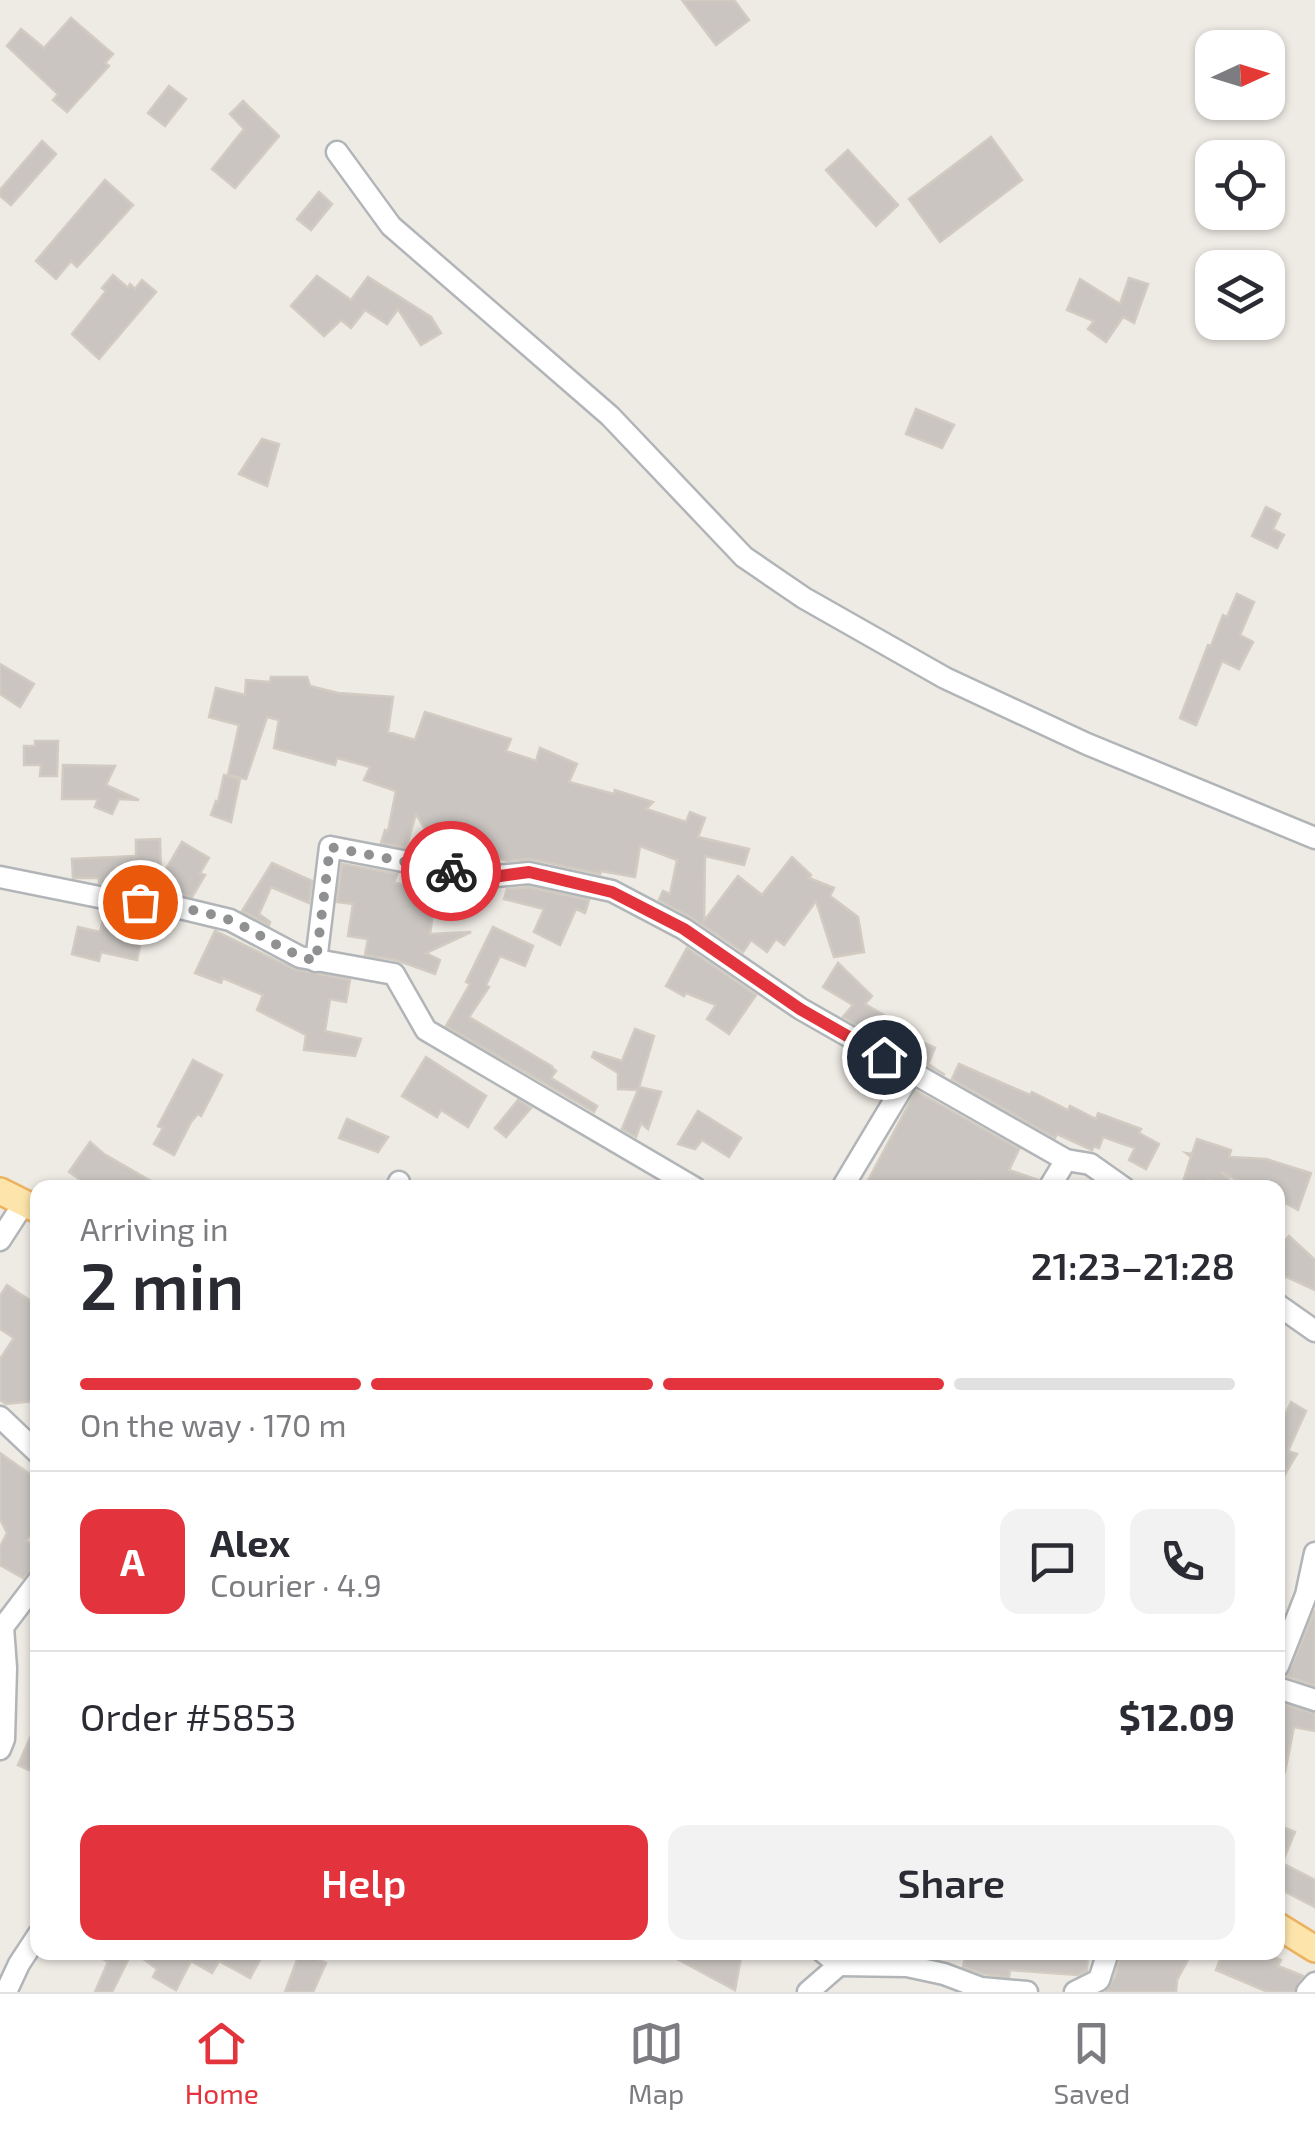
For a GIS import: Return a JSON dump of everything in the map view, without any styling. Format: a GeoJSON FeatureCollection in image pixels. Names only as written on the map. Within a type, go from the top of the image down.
{"type":"FeatureCollection","features":[{"type":"Feature","properties":{"kind":"main road"},"geometry":{"type":"LineString","coordinates":[[0,1190],[30,1205]]}},
{"type":"Feature","properties":{"kind":"main road"},"geometry":{"type":"LineString","coordinates":[[1285,1930],[1315,1948]]}},
{"type":"Feature","properties":{"kind":"street"},"geometry":{"type":"LineString","coordinates":[[337,152],[391,226],[610,416],[744,558],[804,598],[945,678],[1087,744],[1315,838]]}},
{"type":"Feature","properties":{"kind":"street"},"geometry":{"type":"LineString","coordinates":[[316,961],[330,847],[486,878],[529,872],[612,892],[684,929],[800,1009],[911,1073],[1066,1160],[1090,1164],[1113,1180]]}},
{"type":"Feature","properties":{"kind":"street"},"geometry":{"type":"LineString","coordinates":[[0,876],[230,920],[300,957],[394,974],[426,1030],[681,1180]]}},
{"type":"Feature","properties":{"kind":"street"},"geometry":{"type":"LineString","coordinates":[[847,1180],[911,1073]]}},
{"type":"Feature","properties":{"kind":"street"},"geometry":{"type":"LineString","coordinates":[[1054,1180],[1066,1160]]}},
{"type":"Feature","properties":{"kind":"street"},"geometry":{"type":"LineString","coordinates":[[0,1240],[30,1207]]}},
{"type":"Feature","properties":{"kind":"street"},"geometry":{"type":"LineString","coordinates":[[1285,1310],[1315,1331]]}},
{"type":"Feature","properties":{"kind":"street"},"geometry":{"type":"LineString","coordinates":[[0,1417],[30,1445]]}},
{"type":"Feature","properties":{"kind":"street"},"geometry":{"type":"LineString","coordinates":[[1285,1648],[1306,1595],[1315,1552]]}},
{"type":"Feature","properties":{"kind":"street"},"geometry":{"type":"LineString","coordinates":[[0,1749],[4,1739],[6,1668],[2,1627],[30,1591]]}},
{"type":"Feature","properties":{"kind":"street"},"geometry":{"type":"LineString","coordinates":[[1285,1690],[1315,1700]]}},
{"type":"Feature","properties":{"kind":"street"},"geometry":{"type":"LineString","coordinates":[[6,1992],[9,1960],[30,1942]]}},
{"type":"Feature","properties":{"kind":"street"},"geometry":{"type":"LineString","coordinates":[[808,1992],[830,1960]]}},
{"type":"Feature","properties":{"kind":"street"},"geometry":{"type":"LineString","coordinates":[[916,1960],[981,1988],[1028,1992]]}},
{"type":"Feature","properties":{"kind":"street"},"geometry":{"type":"LineString","coordinates":[[1075,1992],[1099,1980],[1105,1960]]}},
{"type":"Feature","properties":{"kind":"street"},"geometry":{"type":"LineString","coordinates":[[1307,1992],[1315,1983]]}},
{"type":"Feature","properties":{"kind":"building"},"geometry":{"type":"Polygon","coordinates":[[[682,0],[734,0],[749,20],[716,45],[682,0]]]}},
{"type":"Feature","properties":{"kind":"building"},"geometry":{"type":"Polygon","coordinates":[[[71,18],[113,54],[105,63],[109,66],[67,112],[53,100],[58,94],[7,46],[21,29],[44,48],[71,18]]]}},
{"type":"Feature","properties":{"kind":"building"},"geometry":{"type":"Polygon","coordinates":[[[169,86],[186,99],[165,126],[148,113],[169,86]]]}},
{"type":"Feature","properties":{"kind":"building"},"geometry":{"type":"Polygon","coordinates":[[[243,101],[279,136],[235,188],[212,169],[244,129],[230,114],[243,101]]]}},
{"type":"Feature","properties":{"kind":"building"},"geometry":{"type":"Polygon","coordinates":[[[991,137],[1022,180],[940,242],[909,199],[991,137]]]}},
{"type":"Feature","properties":{"kind":"building"},"geometry":{"type":"Polygon","coordinates":[[[42,141],[56,154],[11,205],[0,196],[0,190],[42,141]]]}},
{"type":"Feature","properties":{"kind":"building"},"geometry":{"type":"Polygon","coordinates":[[[848,150],[898,205],[876,226],[826,170],[848,150]]]}},
{"type":"Feature","properties":{"kind":"building"},"geometry":{"type":"Polygon","coordinates":[[[105,180],[133,205],[77,267],[71,261],[56,279],[36,261],[105,180]]]}},
{"type":"Feature","properties":{"kind":"building"},"geometry":{"type":"Polygon","coordinates":[[[319,192],[332,204],[311,230],[297,219],[319,192]]]}},
{"type":"Feature","properties":{"kind":"building"},"geometry":{"type":"Polygon","coordinates":[[[113,275],[128,288],[130,284],[135,289],[142,280],[156,292],[99,359],[72,334],[106,291],[102,288],[113,275]]]}},
{"type":"Feature","properties":{"kind":"building"},"geometry":{"type":"Polygon","coordinates":[[[317,276],[351,300],[368,277],[431,317],[441,333],[421,345],[398,309],[387,324],[365,310],[351,328],[341,320],[324,336],[291,306],[317,276]]]}},
{"type":"Feature","properties":{"kind":"building"},"geometry":{"type":"Polygon","coordinates":[[[1129,278],[1148,284],[1134,323],[1123,317],[1106,342],[1088,329],[1094,321],[1067,310],[1080,279],[1120,304],[1129,278]]]}},
{"type":"Feature","properties":{"kind":"building"},"geometry":{"type":"Polygon","coordinates":[[[916,409],[954,425],[942,448],[906,434],[916,409]]]}},
{"type":"Feature","properties":{"kind":"building"},"geometry":{"type":"Polygon","coordinates":[[[262,439],[279,444],[267,486],[239,474],[262,439]]]}},
{"type":"Feature","properties":{"kind":"building"},"geometry":{"type":"Polygon","coordinates":[[[1266,507],[1280,514],[1273,529],[1284,535],[1277,548],[1252,536],[1266,507]]]}},
{"type":"Feature","properties":{"kind":"building"},"geometry":{"type":"Polygon","coordinates":[[[1237,594],[1254,602],[1240,635],[1253,642],[1239,669],[1222,661],[1196,725],[1180,718],[1208,645],[1211,646],[1223,615],[1227,617],[1237,594]]]}},
{"type":"Feature","properties":{"kind":"building"},"geometry":{"type":"Polygon","coordinates":[[[0,664],[34,684],[20,707],[0,694],[0,664]]]}},
{"type":"Feature","properties":{"kind":"building"},"geometry":{"type":"Polygon","coordinates":[[[271,677],[307,677],[310,686],[338,693],[393,697],[388,732],[415,740],[425,712],[511,739],[506,751],[536,761],[540,748],[577,764],[569,782],[653,802],[646,809],[686,822],[690,812],[705,818],[698,837],[749,849],[744,865],[705,856],[704,921],[738,876],[762,895],[792,857],[811,875],[809,878],[834,888],[830,896],[858,917],[864,952],[834,957],[816,901],[784,945],[776,939],[767,952],[751,940],[743,952],[659,900],[663,891],[670,894],[677,860],[640,846],[635,877],[601,871],[600,874],[531,859],[508,861],[471,850],[473,843],[442,838],[434,844],[416,814],[406,848],[381,843],[385,830],[388,831],[396,791],[364,780],[370,767],[337,758],[335,765],[274,748],[279,720],[267,717],[246,779],[228,775],[239,725],[209,717],[216,688],[245,695],[246,680],[270,682],[271,677]]]}},
{"type":"Feature","properties":{"kind":"building"},"geometry":{"type":"Polygon","coordinates":[[[35,741],[58,741],[57,776],[40,776],[41,765],[24,765],[24,746],[35,746],[35,741]]]}},
{"type":"Feature","properties":{"kind":"building"},"geometry":{"type":"Polygon","coordinates":[[[63,765],[115,766],[106,785],[139,800],[119,799],[112,814],[95,807],[98,799],[62,799],[63,765]]]}},
{"type":"Feature","properties":{"kind":"building"},"geometry":{"type":"Polygon","coordinates":[[[224,775],[240,779],[231,822],[211,815],[224,775]]]}},
{"type":"Feature","properties":{"kind":"building"},"geometry":{"type":"Polygon","coordinates":[[[160,839],[161,878],[182,842],[209,858],[200,873],[205,875],[192,897],[154,887],[99,883],[99,878],[73,878],[72,859],[136,856],[136,840],[160,839]]]}},
{"type":"Feature","properties":{"kind":"building"},"geometry":{"type":"Polygon","coordinates":[[[272,863],[312,881],[309,903],[271,887],[259,914],[269,925],[242,911],[272,863]]]}},
{"type":"Feature","properties":{"kind":"building"},"geometry":{"type":"Polygon","coordinates":[[[342,864],[397,874],[394,883],[410,885],[408,894],[453,891],[434,906],[430,934],[471,932],[426,953],[440,960],[435,974],[396,960],[365,955],[368,939],[348,936],[353,904],[337,902],[342,864]]]}},
{"type":"Feature","properties":{"kind":"building"},"geometry":{"type":"Polygon","coordinates":[[[528,887],[589,900],[585,913],[576,909],[560,945],[534,932],[544,909],[504,899],[507,889],[528,887]]]}},
{"type":"Feature","properties":{"kind":"building"},"geometry":{"type":"Polygon","coordinates":[[[105,912],[137,916],[131,943],[140,945],[137,960],[101,952],[99,961],[72,954],[78,927],[100,932],[105,912]]]}},
{"type":"Feature","properties":{"kind":"building"},"geometry":{"type":"Polygon","coordinates":[[[493,927],[533,946],[525,966],[500,956],[486,985],[489,987],[469,1017],[553,1067],[550,1066],[556,1071],[551,1078],[597,1106],[594,1112],[446,1026],[470,984],[466,982],[493,927]]]}},
{"type":"Feature","properties":{"kind":"building"},"geometry":{"type":"Polygon","coordinates":[[[215,931],[294,969],[350,980],[346,1002],[330,999],[325,1031],[361,1039],[355,1056],[304,1050],[306,1035],[257,1010],[263,995],[223,978],[221,983],[195,973],[215,931]]]}},
{"type":"Feature","properties":{"kind":"building"},"geometry":{"type":"Polygon","coordinates":[[[687,948],[756,995],[729,1034],[707,1019],[716,1005],[666,986],[687,948]]]}},
{"type":"Feature","properties":{"kind":"building"},"geometry":{"type":"Polygon","coordinates":[[[838,963],[872,996],[865,1004],[916,1035],[913,1038],[935,1048],[928,1064],[945,1075],[843,1017],[853,1005],[823,987],[838,963]]]}},
{"type":"Feature","properties":{"kind":"building"},"geometry":{"type":"Polygon","coordinates":[[[635,1029],[654,1036],[639,1087],[661,1092],[648,1129],[641,1123],[636,1137],[622,1129],[638,1090],[618,1089],[618,1073],[592,1057],[594,1052],[622,1061],[635,1029]]]}},
{"type":"Feature","properties":{"kind":"building"},"geometry":{"type":"Polygon","coordinates":[[[426,1057],[486,1096],[468,1127],[441,1110],[437,1117],[402,1096],[426,1057]]]}},
{"type":"Feature","properties":{"kind":"building"},"geometry":{"type":"Polygon","coordinates":[[[193,1060],[222,1075],[201,1116],[198,1114],[191,1122],[174,1155],[154,1144],[163,1128],[158,1126],[193,1060]]]}},
{"type":"Feature","properties":{"kind":"building"},"geometry":{"type":"Polygon","coordinates":[[[959,1064],[1068,1110],[1070,1106],[1096,1119],[1098,1113],[1141,1129],[1139,1133],[1159,1144],[1146,1169],[1129,1160],[1135,1148],[1103,1137],[1099,1148],[1094,1146],[1092,1150],[1057,1134],[1055,1138],[952,1079],[959,1064]]]}},
{"type":"Feature","properties":{"kind":"building"},"geometry":{"type":"Polygon","coordinates":[[[916,1091],[1019,1149],[1009,1170],[1038,1180],[978,1180],[868,1180],[916,1091]]]}},
{"type":"Feature","properties":{"kind":"building"},"geometry":{"type":"Polygon","coordinates":[[[518,1100],[531,1108],[506,1137],[495,1128],[518,1100]]]}},
{"type":"Feature","properties":{"kind":"building"},"geometry":{"type":"Polygon","coordinates":[[[698,1111],[741,1138],[729,1157],[702,1140],[695,1149],[678,1144],[698,1111]]]}},
{"type":"Feature","properties":{"kind":"building"},"geometry":{"type":"Polygon","coordinates":[[[347,1119],[388,1137],[378,1152],[339,1138],[347,1119]]]}},
{"type":"Feature","properties":{"kind":"building"},"geometry":{"type":"Polygon","coordinates":[[[1197,1139],[1231,1150],[1229,1157],[1266,1159],[1311,1173],[1298,1210],[1285,1203],[1285,1180],[1237,1180],[1221,1172],[1230,1180],[1184,1180],[1191,1157],[1186,1153],[1192,1154],[1197,1139]]]}},
{"type":"Feature","properties":{"kind":"building"},"geometry":{"type":"Polygon","coordinates":[[[90,1142],[149,1180],[80,1180],[69,1172],[90,1142]]]}},
{"type":"Feature","properties":{"kind":"building"},"geometry":{"type":"Polygon","coordinates":[[[1289,1236],[1315,1260],[1315,1290],[1285,1276],[1285,1240],[1289,1236]]]}},
{"type":"Feature","properties":{"kind":"building"},"geometry":{"type":"Polygon","coordinates":[[[7,1285],[30,1301],[30,1401],[6,1404],[0,1400],[0,1359],[14,1338],[0,1329],[0,1296],[7,1285]]]}},
{"type":"Feature","properties":{"kind":"building"},"geometry":{"type":"Polygon","coordinates":[[[1291,1402],[1306,1411],[1288,1451],[1297,1454],[1285,1474],[1285,1415],[1291,1402]]]}},
{"type":"Feature","properties":{"kind":"building"},"geometry":{"type":"Polygon","coordinates":[[[0,1453],[30,1474],[30,1535],[26,1541],[30,1543],[30,1573],[23,1578],[0,1565],[0,1547],[7,1533],[0,1519],[0,1453]]]}},
{"type":"Feature","properties":{"kind":"building"},"geometry":{"type":"Polygon","coordinates":[[[1315,1610],[1315,1686],[1287,1676],[1315,1610]]]}},
{"type":"Feature","properties":{"kind":"building"},"geometry":{"type":"Polygon","coordinates":[[[1285,1705],[1315,1713],[1315,1731],[1294,1727],[1285,1772],[1285,1705]]]}},
{"type":"Feature","properties":{"kind":"building"},"geometry":{"type":"Polygon","coordinates":[[[30,1738],[30,1770],[18,1765],[30,1738]]]}},
{"type":"Feature","properties":{"kind":"building"},"geometry":{"type":"Polygon","coordinates":[[[1285,1828],[1295,1832],[1285,1856],[1285,1828]]]}},
{"type":"Feature","properties":{"kind":"building"},"geometry":{"type":"Polygon","coordinates":[[[1285,1865],[1315,1880],[1315,1907],[1285,1892],[1285,1865]]]}},
{"type":"Feature","properties":{"kind":"building"},"geometry":{"type":"Polygon","coordinates":[[[104,1960],[128,1960],[112,1992],[95,1992],[108,1962],[104,1960]]]}},
{"type":"Feature","properties":{"kind":"building"},"geometry":{"type":"Polygon","coordinates":[[[145,1960],[260,1960],[250,1978],[219,1961],[212,1973],[191,1961],[176,1990],[153,1977],[157,1969],[145,1960]]]}},
{"type":"Feature","properties":{"kind":"building"},"geometry":{"type":"Polygon","coordinates":[[[297,1960],[326,1963],[313,1992],[285,1992],[297,1960]]]}},
{"type":"Feature","properties":{"kind":"building"},"geometry":{"type":"Polygon","coordinates":[[[679,1960],[741,1960],[735,1990],[679,1960]]]}},
{"type":"Feature","properties":{"kind":"building"},"geometry":{"type":"Polygon","coordinates":[[[964,1960],[1088,1960],[1087,1971],[1078,1975],[1010,1970],[1009,1977],[963,1967],[964,1960]]]}},
{"type":"Feature","properties":{"kind":"building"},"geometry":{"type":"Polygon","coordinates":[[[1119,1960],[1188,1960],[1177,1980],[1176,1992],[1106,1992],[1119,1960]]]}},
{"type":"Feature","properties":{"kind":"building"},"geometry":{"type":"Polygon","coordinates":[[[1220,1960],[1281,1960],[1278,1966],[1303,1976],[1294,1992],[1268,1992],[1216,1970],[1220,1960]]]}},
{"type":"Feature","properties":{"kind":"way so far"},"geometry":{"type":"LineString","coordinates":[[140,902],[230,920],[300,957],[316,961],[330,847],[451,871]]}},
{"type":"Feature","properties":{"kind":"route"},"geometry":{"type":"LineString","coordinates":[[451,871],[486,878],[529,872],[612,892],[684,929],[800,1009],[884,1057]]}}]}
